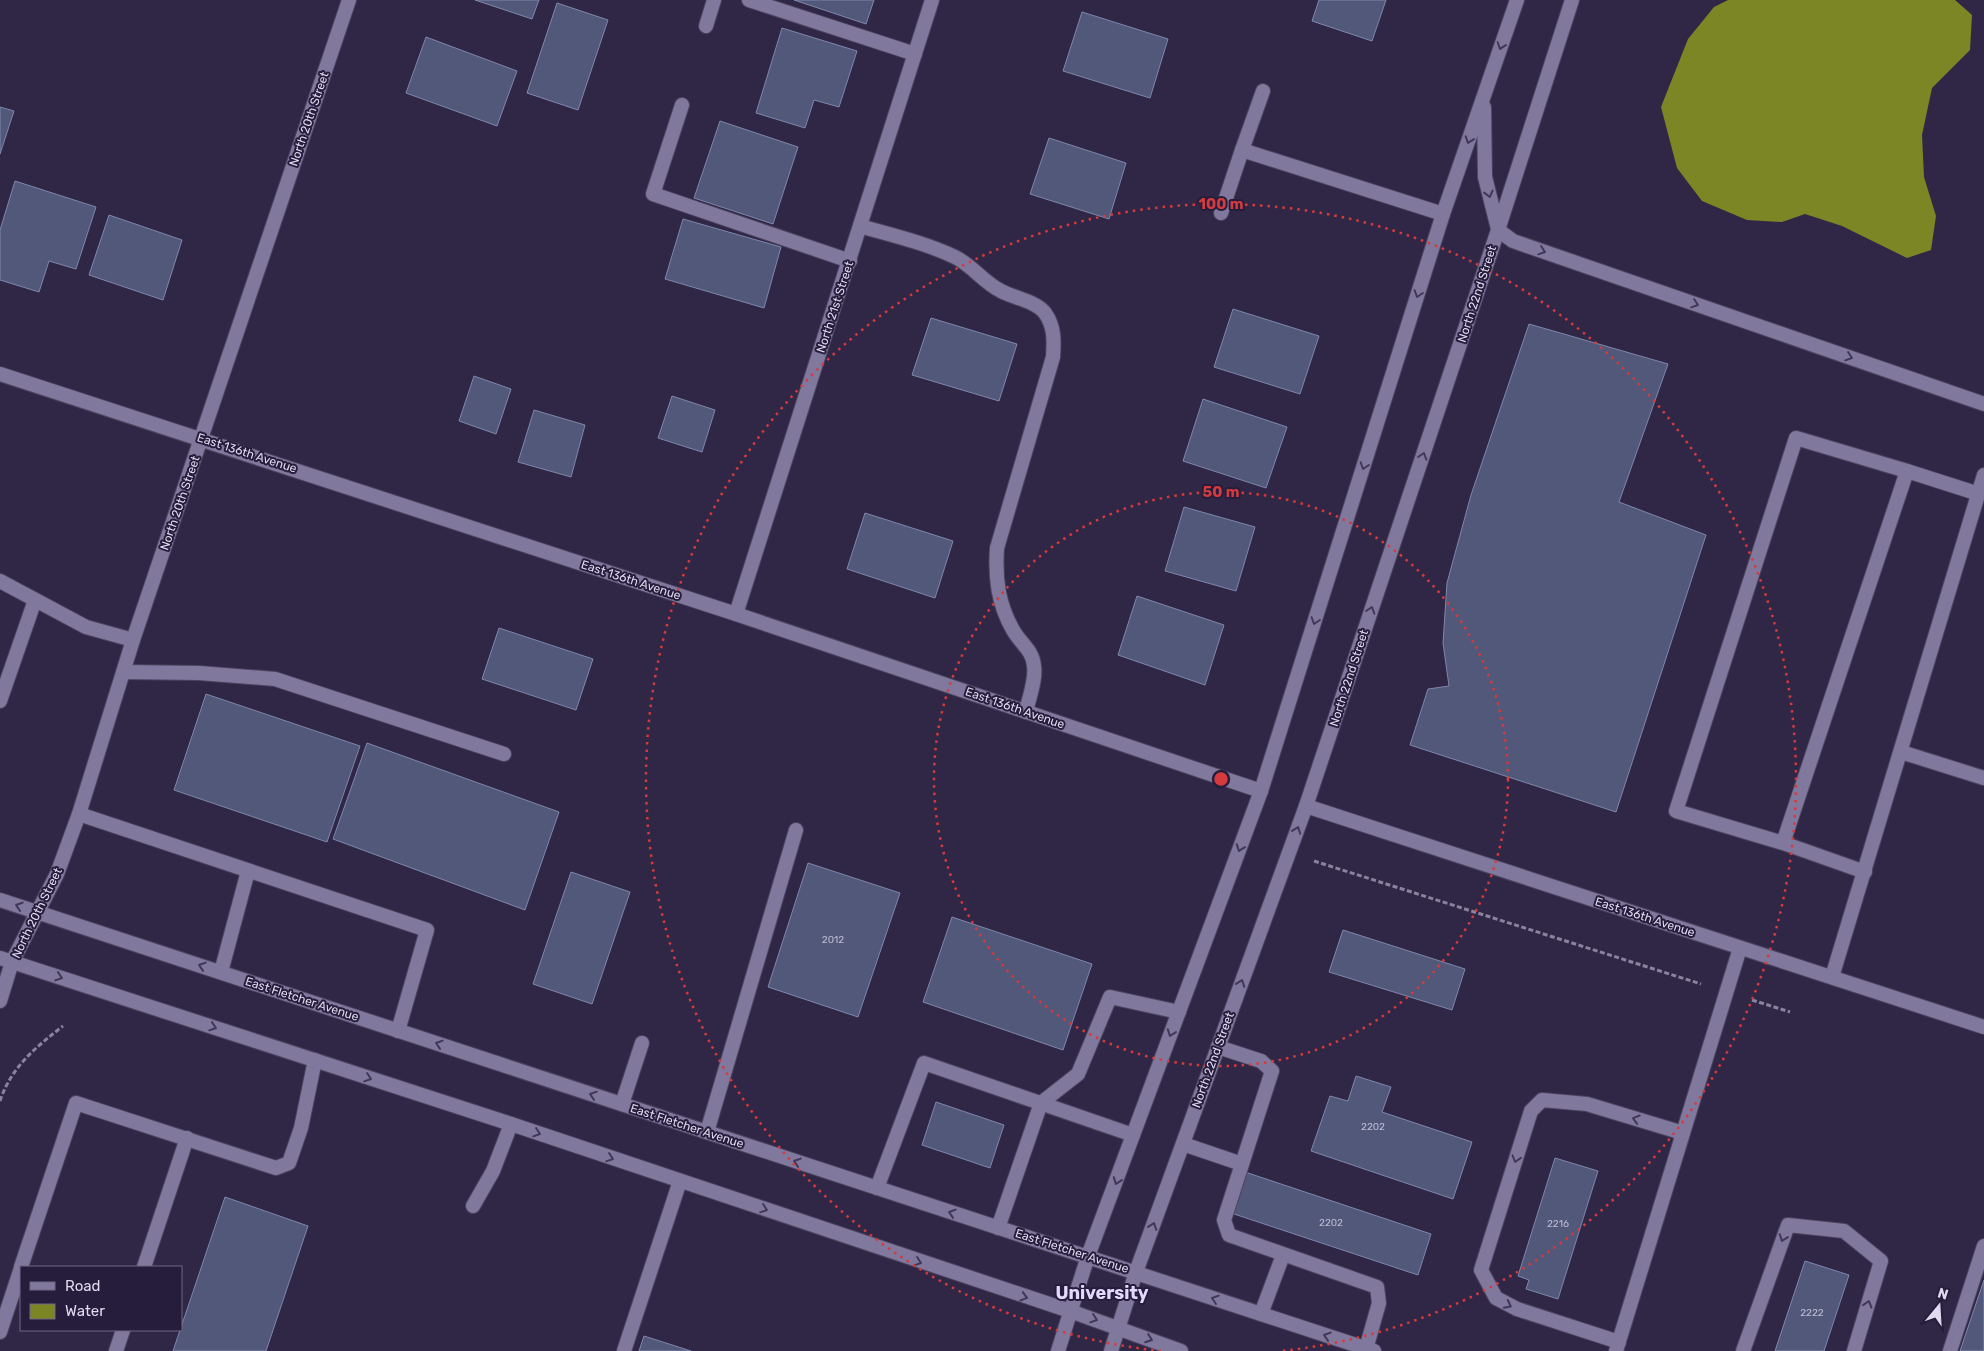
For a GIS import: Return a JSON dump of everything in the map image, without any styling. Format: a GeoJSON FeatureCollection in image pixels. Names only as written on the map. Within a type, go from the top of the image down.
{"type":"FeatureCollection","features":[{"type":"Feature","properties":{"kind":"street","name":"North 20th Street"},"geometry":{"type":"LineString","coordinates":[[0,1001],[6,960],[37,912],[57,874],[78,814],[133,640],[350,0]]}},
{"type":"Feature","properties":{"kind":"street"},"geometry":{"type":"LineString","coordinates":[[706,26],[714,0]]}},
{"type":"Feature","properties":{"kind":"street"},"geometry":{"type":"LineString","coordinates":[[749,0],[915,54]]}},
{"type":"Feature","properties":{"kind":"street","name":"North 21st Street"},"geometry":{"type":"LineString","coordinates":[[736,614],[932,0]]}},
{"type":"Feature","properties":{"kind":"street"},"geometry":{"type":"LineString","coordinates":[[1058,1351],[1088,1256],[1261,791],[1443,214],[1517,0]]}},
{"type":"Feature","properties":{"kind":"street","name":"North 22nd Street"},"geometry":{"type":"LineString","coordinates":[[1111,1351],[1117,1327],[1136,1272],[1306,806],[1498,230],[1572,0]]}},
{"type":"Feature","properties":{"kind":"street"},"geometry":{"type":"LineString","coordinates":[[1221,213],[1262,91]]}},
{"type":"Feature","properties":{"kind":"street"},"geometry":{"type":"LineString","coordinates":[[1485,94],[1485,177],[1498,230],[1513,241],[1984,404]]}},
{"type":"Feature","properties":{"kind":"street"},"geometry":{"type":"LineString","coordinates":[[682,105],[653,194],[850,261]]}},
{"type":"Feature","properties":{"kind":"street"},"geometry":{"type":"LineString","coordinates":[[1242,150],[1443,214]]}},
{"type":"Feature","properties":{"kind":"street"},"geometry":{"type":"LineString","coordinates":[[860,226],[954,257],[974,268],[988,284],[1001,292],[1044,311],[1050,322],[1054,338],[1053,357],[997,548],[995,573],[1000,600],[1013,631],[1030,650],[1034,665],[1034,678],[1026,712]]}},
{"type":"Feature","properties":{"kind":"street","name":"East 136th Avenue"},"geometry":{"type":"LineString","coordinates":[[0,374],[202,438],[736,614],[1261,791]]}},
{"type":"Feature","properties":{"kind":"street"},"geometry":{"type":"LineString","coordinates":[[1865,872],[1783,842],[1676,811],[1796,438],[1979,494]]}},
{"type":"Feature","properties":{"kind":"street"},"geometry":{"type":"LineString","coordinates":[[1783,842],[1907,471]]}},
{"type":"Feature","properties":{"kind":"street"},"geometry":{"type":"LineString","coordinates":[[1832,977],[1984,475]]}},
{"type":"Feature","properties":{"kind":"street"},"geometry":{"type":"LineString","coordinates":[[0,582],[86,627],[133,640]]}},
{"type":"Feature","properties":{"kind":"street"},"geometry":{"type":"LineString","coordinates":[[0,701],[35,600]]}},
{"type":"Feature","properties":{"kind":"street"},"geometry":{"type":"LineString","coordinates":[[124,672],[199,673],[274,679],[504,754]]}},
{"type":"Feature","properties":{"kind":"street"},"geometry":{"type":"LineString","coordinates":[[1901,752],[1984,778]]}},
{"type":"Feature","properties":{"kind":"street","name":"East 136th Avenue"},"geometry":{"type":"LineString","coordinates":[[1306,806],[1984,1027]]}},
{"type":"Feature","properties":{"kind":"street"},"geometry":{"type":"LineString","coordinates":[[78,814],[427,930],[398,1031]]}},
{"type":"Feature","properties":{"kind":"street"},"geometry":{"type":"LineString","coordinates":[[707,1132],[796,830]]}},
{"type":"Feature","properties":{"kind":"street"},"geometry":{"type":"LineString","coordinates":[[221,972],[248,871]]}},
{"type":"Feature","properties":{"kind":"street","name":"East Fletcher Avenue"},"geometry":{"type":"LineString","coordinates":[[0,900],[1370,1350]]}},
{"type":"Feature","properties":{"kind":"street"},"geometry":{"type":"LineString","coordinates":[[1683,1133],[1587,1104],[1542,1100],[1531,1111],[1481,1270],[1496,1298],[1517,1309],[1617,1347],[1683,1133],[1726,992],[1740,948]]}},
{"type":"Feature","properties":{"kind":"street"},"geometry":{"type":"LineString","coordinates":[[6,960],[511,1124],[1070,1311],[1181,1351]]}},
{"type":"Feature","properties":{"kind":"street"},"geometry":{"type":"LineString","coordinates":[[998,1228],[1040,1103],[1078,1074],[1110,997],[1179,1012]]}},
{"type":"Feature","properties":{"kind":"street"},"geometry":{"type":"LineString","coordinates":[[622,1104],[642,1043]]}},
{"type":"Feature","properties":{"kind":"street"},"geometry":{"type":"LineString","coordinates":[[1218,1047],[1261,1061],[1272,1071],[1224,1220],[1229,1235],[1377,1287],[1379,1303],[1370,1350]]}},
{"type":"Feature","properties":{"kind":"street"},"geometry":{"type":"LineString","coordinates":[[22,1266],[76,1103],[276,1168],[289,1163],[301,1128],[315,1060]]}},
{"type":"Feature","properties":{"kind":"street"},"geometry":{"type":"LineString","coordinates":[[877,1188],[924,1063],[1134,1135]]}},
{"type":"Feature","properties":{"kind":"street"},"geometry":{"type":"LineString","coordinates":[[473,1206],[492,1171],[511,1124]]}},
{"type":"Feature","properties":{"kind":"street"},"geometry":{"type":"LineString","coordinates":[[144,1266],[187,1138]]}},
{"type":"Feature","properties":{"kind":"street"},"geometry":{"type":"LineString","coordinates":[[1183,1144],[1242,1164]]}},
{"type":"Feature","properties":{"kind":"street"},"geometry":{"type":"LineString","coordinates":[[624,1351],[680,1181]]}},
{"type":"Feature","properties":{"kind":"street"},"geometry":{"type":"LineString","coordinates":[[1743,1351],[1788,1225],[1844,1231],[1881,1262],[1854,1351]]}},
{"type":"Feature","properties":{"kind":"street"},"geometry":{"type":"LineString","coordinates":[[1950,1351],[1984,1246]]}},
{"type":"Feature","properties":{"kind":"street"},"geometry":{"type":"LineString","coordinates":[[1261,1314],[1283,1255]]}},
{"type":"Feature","properties":{"kind":"street"},"geometry":{"type":"LineString","coordinates":[[0,1332],[20,1271]]}},
{"type":"Feature","properties":{"kind":"street"},"geometry":{"type":"LineString","coordinates":[[116,1351],[123,1331]]}},
{"type":"Feature","properties":{"kind":"path"},"geometry":{"type":"LineString","coordinates":[[1309,859],[1790,1012]]}},
{"type":"Feature","properties":{"kind":"path"},"geometry":{"type":"LineString","coordinates":[[0,1101],[6,1084],[31,1051],[63,1026]]}},
{"type":"Feature","properties":{"kind":"water"},"geometry":{"type":"Polygon","coordinates":[[[1728,0],[1955,0],[1972,15],[1970,50],[1932,88],[1922,135],[1924,177],[1936,216],[1931,250],[1907,258],[1842,226],[1805,214],[1782,222],[1747,220],[1702,201],[1677,168],[1661,107],[1688,39],[1714,7],[1728,0]]]}},
{"type":"Feature","properties":{"kind":"building"},"geometry":{"type":"Polygon","coordinates":[[[475,0],[539,0],[532,19],[475,0]]]}},
{"type":"Feature","properties":{"kind":"building"},"geometry":{"type":"Polygon","coordinates":[[[794,0],[874,0],[866,24],[794,0]]]}},
{"type":"Feature","properties":{"kind":"building"},"geometry":{"type":"Polygon","coordinates":[[[1319,0],[1386,0],[1372,41],[1312,21],[1319,0]]]}},
{"type":"Feature","properties":{"kind":"building"},"geometry":{"type":"Polygon","coordinates":[[[557,3],[608,20],[578,110],[527,93],[557,3]]]}},
{"type":"Feature","properties":{"kind":"building"},"geometry":{"type":"Polygon","coordinates":[[[1082,12],[1168,39],[1150,98],[1063,71],[1082,12]]]}},
{"type":"Feature","properties":{"kind":"building"},"geometry":{"type":"Polygon","coordinates":[[[782,28],[857,51],[839,107],[814,100],[805,128],[756,113],[782,28]]]}},
{"type":"Feature","properties":{"kind":"building"},"geometry":{"type":"Polygon","coordinates":[[[426,37],[517,71],[497,126],[406,93],[426,37]]]}},
{"type":"Feature","properties":{"kind":"building"},"geometry":{"type":"Polygon","coordinates":[[[0,107],[14,111],[0,154],[0,107]]]}},
{"type":"Feature","properties":{"kind":"building"},"geometry":{"type":"Polygon","coordinates":[[[720,121],[798,147],[773,224],[694,198],[720,121]]]}},
{"type":"Feature","properties":{"kind":"building"},"geometry":{"type":"Polygon","coordinates":[[[1049,138],[1126,163],[1109,219],[1030,194],[1049,138]]]}},
{"type":"Feature","properties":{"kind":"building"},"geometry":{"type":"Polygon","coordinates":[[[15,181],[96,207],[76,269],[49,261],[39,292],[0,280],[0,230],[15,181]]]}},
{"type":"Feature","properties":{"kind":"building"},"geometry":{"type":"Polygon","coordinates":[[[109,215],[182,240],[163,300],[89,275],[109,215]]]}},
{"type":"Feature","properties":{"kind":"building"},"geometry":{"type":"Polygon","coordinates":[[[683,219],[781,247],[764,308],[665,279],[683,219]]]}},
{"type":"Feature","properties":{"kind":"building"},"geometry":{"type":"Polygon","coordinates":[[[1233,309],[1319,336],[1300,394],[1214,367],[1233,309]]]}},
{"type":"Feature","properties":{"kind":"building"},"geometry":{"type":"Polygon","coordinates":[[[931,318],[1017,344],[999,401],[912,375],[931,318]]]}},
{"type":"Feature","properties":{"kind":"building"},"geometry":{"type":"Polygon","coordinates":[[[1529,324],[1668,364],[1619,502],[1706,535],[1616,812],[1410,745],[1428,689],[1449,686],[1443,643],[1447,583],[1471,495],[1529,324]]]}},
{"type":"Feature","properties":{"kind":"building"},"geometry":{"type":"Polygon","coordinates":[[[474,376],[511,389],[496,434],[459,421],[474,376]]]}},
{"type":"Feature","properties":{"kind":"building"},"geometry":{"type":"Polygon","coordinates":[[[672,396],[715,410],[702,452],[658,438],[672,396]]]}},
{"type":"Feature","properties":{"kind":"building"},"geometry":{"type":"Polygon","coordinates":[[[1203,399],[1287,427],[1266,488],[1183,461],[1203,399]]]}},
{"type":"Feature","properties":{"kind":"building"},"geometry":{"type":"Polygon","coordinates":[[[534,410],[585,425],[571,477],[518,462],[534,410]]]}},
{"type":"Feature","properties":{"kind":"building"},"geometry":{"type":"Polygon","coordinates":[[[1184,507],[1255,527],[1236,591],[1165,571],[1184,507]]]}},
{"type":"Feature","properties":{"kind":"building"},"geometry":{"type":"Polygon","coordinates":[[[865,513],[953,541],[935,598],[847,569],[865,513]]]}},
{"type":"Feature","properties":{"kind":"building"},"geometry":{"type":"Polygon","coordinates":[[[1137,596],[1224,625],[1205,685],[1118,655],[1137,596]]]}},
{"type":"Feature","properties":{"kind":"building"},"geometry":{"type":"Polygon","coordinates":[[[499,628],[593,659],[576,710],[482,679],[499,628]]]}},
{"type":"Feature","properties":{"kind":"building"},"geometry":{"type":"Polygon","coordinates":[[[206,694],[360,746],[327,842],[174,790],[206,694]]]}},
{"type":"Feature","properties":{"kind":"building"},"geometry":{"type":"Polygon","coordinates":[[[367,743],[559,812],[525,910],[333,839],[367,743]]]}},
{"type":"Feature","properties":{"kind":"building"},"geometry":{"type":"Polygon","coordinates":[[[808,863],[900,893],[858,1017],[768,987],[808,863]]]}},
{"type":"Feature","properties":{"kind":"building"},"geometry":{"type":"Polygon","coordinates":[[[571,872],[630,892],[592,1004],[533,984],[571,872]]]}},
{"type":"Feature","properties":{"kind":"building"},"geometry":{"type":"Polygon","coordinates":[[[952,917],[1092,964],[1063,1050],[923,1002],[952,917]]]}},
{"type":"Feature","properties":{"kind":"building"},"geometry":{"type":"Polygon","coordinates":[[[1343,930],[1465,969],[1452,1010],[1329,972],[1343,930]]]}},
{"type":"Feature","properties":{"kind":"building"},"geometry":{"type":"Polygon","coordinates":[[[1356,1076],[1391,1087],[1382,1112],[1472,1142],[1453,1199],[1311,1151],[1330,1096],[1348,1101],[1356,1076]]]}},
{"type":"Feature","properties":{"kind":"building"},"geometry":{"type":"Polygon","coordinates":[[[936,1102],[1004,1125],[990,1168],[922,1145],[936,1102]]]}},
{"type":"Feature","properties":{"kind":"building"},"geometry":{"type":"Polygon","coordinates":[[[1555,1158],[1598,1171],[1558,1299],[1526,1289],[1529,1280],[1518,1276],[1555,1158]]]}},
{"type":"Feature","properties":{"kind":"building"},"geometry":{"type":"Polygon","coordinates":[[[1245,1172],[1431,1234],[1418,1275],[1231,1213],[1245,1172]]]}},
{"type":"Feature","properties":{"kind":"building"},"geometry":{"type":"Polygon","coordinates":[[[225,1197],[308,1226],[266,1351],[173,1351],[180,1331],[182,1331],[182,1324],[225,1197]]]}},
{"type":"Feature","properties":{"kind":"building"},"geometry":{"type":"Polygon","coordinates":[[[1805,1261],[1849,1275],[1824,1351],[1775,1351],[1805,1261]]]}},
{"type":"Feature","properties":{"kind":"building"},"geometry":{"type":"Polygon","coordinates":[[[1984,1280],[1984,1351],[1960,1351],[1984,1280]]]}},
{"type":"Feature","properties":{"kind":"building"},"geometry":{"type":"Polygon","coordinates":[[[644,1336],[691,1351],[639,1351],[644,1336]]]}},
{"type":"Feature","properties":{"kind":"district","name":"University"},"geometry":{"type":"Point","coordinates":[1102,1293]}}]}
